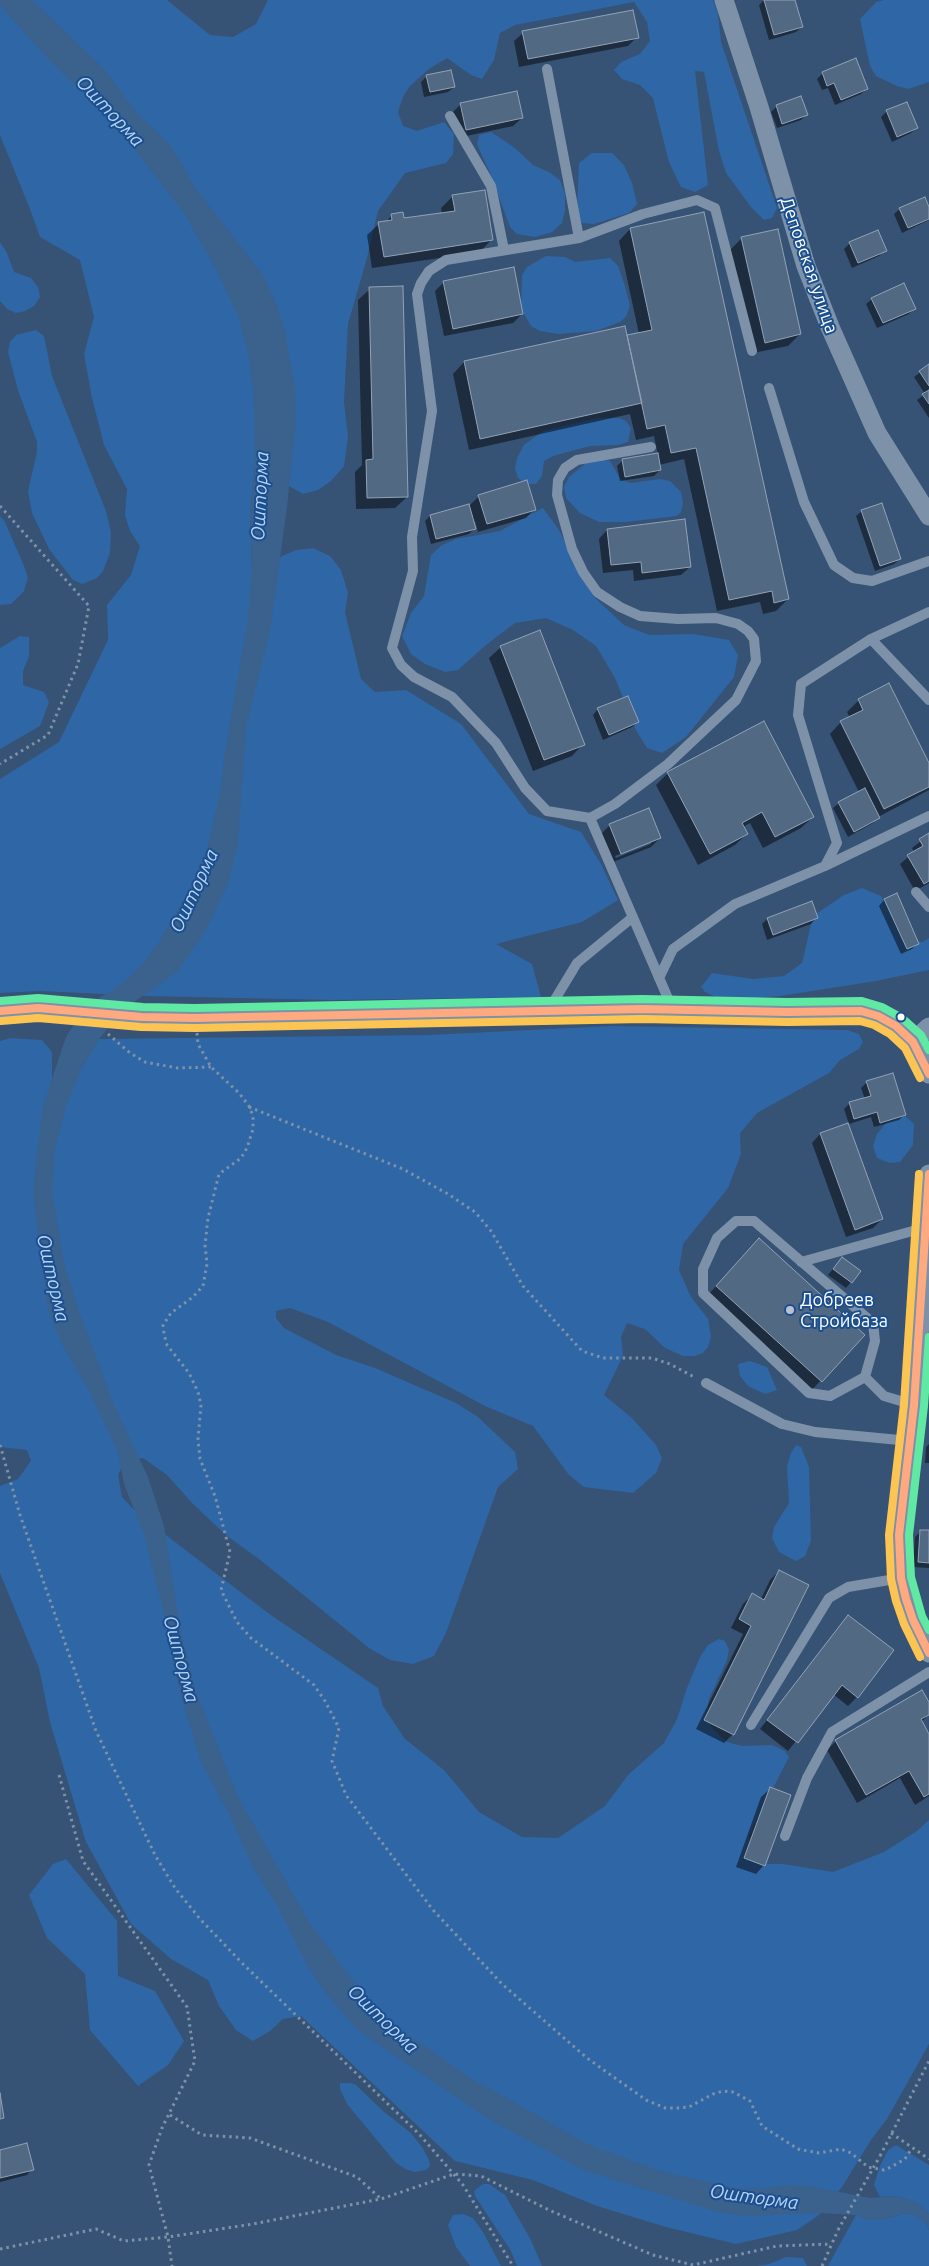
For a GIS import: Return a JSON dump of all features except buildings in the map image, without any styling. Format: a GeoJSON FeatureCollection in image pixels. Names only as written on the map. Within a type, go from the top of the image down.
{"type":"FeatureCollection","features":[{"type":"Feature","properties":{"kind":"street","name":"Деповская улица"},"geometry":{"type":"LineString","coordinates":[[724,0],[759,107],[806,266],[826,318],[877,433],[929,516]]}},
{"type":"Feature","properties":{"kind":"street"},"geometry":{"type":"LineString","coordinates":[[0,1011],[38,1008],[142,1017],[195,1018],[548,1011],[861,1011],[878,1016],[896,1026],[913,1042],[924,1060],[929,1074]]}},
{"type":"Feature","properties":{"kind":"street"},"geometry":{"type":"LineString","coordinates":[[913,1042],[929,1027]]}},
{"type":"Feature","properties":{"kind":"street"},"geometry":{"type":"LineString","coordinates":[[929,1174],[925,1310],[899,1535],[901,1578],[913,1620],[929,1653]]}},
{"type":"Feature","properties":{"kind":"lane"},"geometry":{"type":"LineString","coordinates":[[547,69],[579,238]]}},
{"type":"Feature","properties":{"kind":"lane"},"geometry":{"type":"LineString","coordinates":[[450,116],[491,186],[504,250]]}},
{"type":"Feature","properties":{"kind":"lane"},"geometry":{"type":"LineString","coordinates":[[651,447],[577,460],[565,468],[558,480],[557,495],[575,557],[597,592],[620,607],[640,616],[678,619],[716,618],[738,624],[748,631],[754,639],[756,661],[736,700],[668,764],[615,804],[590,818],[547,812],[525,788],[496,743],[452,697],[414,677],[401,665],[392,648],[413,571],[412,537],[432,411],[417,294],[421,283],[429,271],[446,260],[579,238],[643,214],[697,200],[715,208],[752,351]]}},
{"type":"Feature","properties":{"kind":"lane"},"geometry":{"type":"LineString","coordinates":[[770,388],[804,502],[834,565],[853,578],[872,581],[929,561]]}},
{"type":"Feature","properties":{"kind":"lane"},"geometry":{"type":"LineString","coordinates":[[825,866],[838,843],[798,715],[801,684],[871,639],[929,612]]}},
{"type":"Feature","properties":{"kind":"lane"},"geometry":{"type":"LineString","coordinates":[[871,639],[929,700]]}},
{"type":"Feature","properties":{"kind":"lane"},"geometry":{"type":"LineString","coordinates":[[659,978],[673,949],[735,904],[825,866],[929,816]]}},
{"type":"Feature","properties":{"kind":"lane"},"geometry":{"type":"LineString","coordinates":[[590,818],[673,1010]]}},
{"type":"Feature","properties":{"kind":"lane"},"geometry":{"type":"LineString","coordinates":[[916,892],[929,907]]}},
{"type":"Feature","properties":{"kind":"lane"},"geometry":{"type":"LineString","coordinates":[[548,1011],[576,963],[633,917]]}},
{"type":"Feature","properties":{"kind":"lane"},"geometry":{"type":"LineString","coordinates":[[736,1221],[754,1221],[873,1323],[875,1341],[865,1377],[830,1396],[809,1394],[703,1293],[703,1269],[717,1238],[736,1221]]}},
{"type":"Feature","properties":{"kind":"lane"},"geometry":{"type":"LineString","coordinates":[[801,1262],[927,1227]]}},
{"type":"Feature","properties":{"kind":"lane"},"geometry":{"type":"LineString","coordinates":[[865,1377],[884,1396],[914,1404]]}},
{"type":"Feature","properties":{"kind":"lane"},"geometry":{"type":"LineString","coordinates":[[706,1383],[782,1424],[815,1432],[910,1441]]}},
{"type":"Feature","properties":{"kind":"lane"},"geometry":{"type":"LineString","coordinates":[[751,1724],[829,1598],[848,1587],[901,1578]]}},
{"type":"Feature","properties":{"kind":"lane"},"geometry":{"type":"LineString","coordinates":[[785,1836],[807,1778],[832,1732],[929,1672]]}},
{"type":"Feature","properties":{"kind":"path"},"geometry":{"type":"LineString","coordinates":[[0,506],[89,606],[78,664],[48,735],[0,764]]}},
{"type":"Feature","properties":{"kind":"path"},"geometry":{"type":"LineString","coordinates":[[108,1034],[145,1062],[177,1068],[211,1067]]}},
{"type":"Feature","properties":{"kind":"path"},"geometry":{"type":"LineString","coordinates":[[198,1044],[211,1067],[239,1093],[249,1106],[253,1116],[253,1129],[247,1148],[241,1158],[219,1174],[215,1198],[208,1218],[205,1245],[207,1264],[203,1286],[193,1297],[171,1313],[163,1325],[164,1334],[167,1345],[189,1373],[198,1392],[201,1405],[198,1439],[200,1459],[215,1496],[230,1552],[221,1590],[237,1622],[251,1638],[314,1685],[325,1701],[339,1728],[332,1761],[346,1795],[433,1910],[502,1984],[587,2058],[646,2100],[666,2108],[680,2108],[689,2107],[713,2094],[723,2091],[733,2092],[750,2101],[762,2126],[798,2148],[819,2154],[841,2150],[852,2153],[868,2167],[884,2170],[905,2159],[912,2148]]}},
{"type":"Feature","properties":{"kind":"path"},"geometry":{"type":"LineString","coordinates":[[249,1106],[403,1170],[448,1194],[475,1212],[491,1231],[523,1286],[582,1350],[603,1358],[652,1358],[670,1364],[706,1383]]}},
{"type":"Feature","properties":{"kind":"path"},"geometry":{"type":"LineString","coordinates":[[0,1445],[20,1515],[96,1730],[155,1855],[175,1888],[200,1919],[237,1957],[420,2135],[454,2174],[492,2229],[513,2266]]}},
{"type":"Feature","properties":{"kind":"path"},"geometry":{"type":"LineString","coordinates":[[59,1775],[82,1861],[187,2007],[195,2061],[162,2128],[149,2165],[168,2237],[172,2266]]}},
{"type":"Feature","properties":{"kind":"path"},"geometry":{"type":"LineString","coordinates":[[822,2266],[838,2230],[880,2156],[929,2062]]}},
{"type":"Feature","properties":{"kind":"path"},"geometry":{"type":"LineString","coordinates":[[170,2115],[202,2135],[250,2138],[357,2177],[381,2199]]}},
{"type":"Feature","properties":{"kind":"path"},"geometry":{"type":"LineString","coordinates":[[891,2133],[929,2160]]}},
{"type":"Feature","properties":{"kind":"path"},"geometry":{"type":"LineString","coordinates":[[0,2250],[96,2229],[124,2241],[168,2237],[252,2224],[381,2199],[454,2174],[481,2176],[549,2210],[653,2255],[693,2265],[777,2246],[831,2244]]}},
{"type":"Feature","properties":{"kind":"shaded area"},"geometry":{"type":"Polygon","coordinates":[[[0,0],[167,0],[210,35],[233,37],[256,24],[268,0],[713,0],[718,14],[721,42],[777,208],[772,218],[764,220],[751,207],[726,173],[719,151],[704,72],[695,71],[708,185],[695,192],[681,187],[669,162],[653,98],[640,85],[622,79],[614,70],[621,62],[640,54],[650,41],[647,22],[634,2],[515,25],[500,33],[494,60],[482,79],[471,75],[447,58],[429,69],[410,86],[403,97],[398,112],[403,126],[417,131],[444,122],[454,134],[453,154],[446,163],[405,173],[378,211],[348,324],[344,402],[348,437],[344,466],[331,481],[318,490],[303,494],[289,486],[279,464],[255,467],[250,513],[252,568],[272,572],[280,557],[296,550],[313,548],[330,556],[341,570],[348,593],[345,612],[361,679],[375,692],[406,690],[461,724],[529,814],[581,832],[601,864],[618,900],[582,922],[496,944],[532,964],[541,997],[333,1000],[146,996],[40,991],[0,993],[0,779],[59,742],[108,640],[107,605],[131,575],[140,546],[130,531],[125,515],[127,489],[104,445],[92,398],[84,354],[94,317],[80,260],[40,237],[0,135],[0,0]]]}},
{"type":"Feature","properties":{"kind":"shaded area"},"geometry":{"type":"Polygon","coordinates":[[[884,0],[929,0],[929,82],[908,89],[876,76],[870,66],[860,19],[876,2],[884,0]]]}},
{"type":"Feature","properties":{"kind":"shaded area"},"geometry":{"type":"Polygon","coordinates":[[[491,132],[515,148],[533,165],[549,172],[560,180],[565,194],[565,211],[562,223],[552,232],[535,237],[517,234],[510,227],[477,144],[479,135],[491,132]]]}},
{"type":"Feature","properties":{"kind":"shaded area"},"geometry":{"type":"Polygon","coordinates":[[[592,153],[612,153],[624,165],[632,183],[637,204],[629,213],[594,224],[582,223],[577,209],[579,163],[592,153]]]}},
{"type":"Feature","properties":{"kind":"shaded area"},"geometry":{"type":"Polygon","coordinates":[[[0,242],[7,253],[14,272],[31,278],[38,287],[40,297],[34,306],[25,311],[16,313],[7,309],[0,301],[0,242]]]}},
{"type":"Feature","properties":{"kind":"shaded area"},"geometry":{"type":"Polygon","coordinates":[[[546,256],[565,257],[575,262],[610,258],[618,266],[625,286],[630,306],[626,317],[620,322],[596,331],[558,334],[540,331],[531,326],[521,309],[522,275],[527,267],[546,256]]]}},
{"type":"Feature","properties":{"kind":"shaded area"},"geometry":{"type":"Polygon","coordinates":[[[36,330],[44,336],[52,376],[106,511],[111,532],[110,553],[103,571],[97,578],[82,584],[73,580],[49,549],[32,513],[28,491],[37,452],[37,442],[18,390],[8,352],[10,342],[16,335],[36,330]]]}},
{"type":"Feature","properties":{"kind":"shaded area"},"geometry":{"type":"Polygon","coordinates":[[[598,418],[619,418],[626,421],[631,428],[628,442],[618,445],[590,446],[553,456],[544,461],[542,476],[536,484],[526,484],[518,478],[515,469],[517,458],[524,445],[543,431],[598,418]]]}},
{"type":"Feature","properties":{"kind":"shaded area"},"geometry":{"type":"Polygon","coordinates":[[[601,459],[610,461],[621,480],[631,483],[660,479],[670,481],[681,492],[683,502],[681,512],[677,516],[626,522],[599,522],[580,513],[566,498],[564,487],[569,477],[585,464],[601,459]]]}},
{"type":"Feature","properties":{"kind":"shaded area"},"geometry":{"type":"Polygon","coordinates":[[[543,508],[559,530],[593,596],[624,625],[649,635],[693,634],[729,640],[738,655],[734,677],[686,737],[662,753],[647,748],[636,730],[615,678],[596,646],[573,630],[546,618],[515,623],[458,670],[445,672],[425,664],[411,654],[402,636],[411,613],[424,596],[431,555],[442,545],[456,539],[500,531],[543,508]]]}},
{"type":"Feature","properties":{"kind":"shaded area"},"geometry":{"type":"Polygon","coordinates":[[[0,516],[5,522],[28,578],[24,591],[11,604],[0,605],[0,516]]]}},
{"type":"Feature","properties":{"kind":"shaded area"},"geometry":{"type":"Polygon","coordinates":[[[20,636],[29,637],[29,656],[23,671],[23,685],[44,692],[49,702],[40,726],[0,749],[0,648],[20,636]]]}},
{"type":"Feature","properties":{"kind":"shaded area"},"geometry":{"type":"Polygon","coordinates":[[[862,888],[881,896],[908,940],[923,942],[929,938],[929,970],[876,981],[780,996],[730,1000],[717,998],[705,992],[701,987],[712,973],[753,979],[784,976],[802,963],[813,916],[844,895],[862,888]]]}},
{"type":"Feature","properties":{"kind":"shaded area"},"geometry":{"type":"Polygon","coordinates":[[[611,1026],[847,1030],[859,1034],[863,1042],[859,1049],[840,1060],[829,1073],[757,1113],[740,1133],[741,1154],[728,1188],[683,1244],[679,1270],[691,1297],[708,1319],[711,1337],[708,1347],[703,1353],[694,1356],[683,1356],[665,1348],[645,1329],[627,1323],[621,1337],[623,1356],[604,1395],[632,1418],[656,1445],[662,1458],[656,1473],[633,1493],[584,1487],[569,1475],[533,1426],[485,1406],[328,1322],[290,1308],[276,1311],[276,1318],[284,1328],[336,1355],[375,1368],[456,1403],[478,1417],[515,1452],[518,1469],[498,1487],[446,1633],[434,1656],[413,1664],[390,1660],[369,1648],[259,1559],[227,1536],[193,1504],[167,1475],[143,1458],[125,1461],[118,1475],[122,1497],[137,1513],[268,1613],[378,1688],[383,1706],[405,1739],[444,1770],[479,1812],[522,1837],[558,1838],[605,1806],[628,1775],[664,1743],[677,1719],[700,1657],[708,1645],[719,1639],[725,1641],[729,1650],[727,1660],[709,1699],[707,1717],[712,1728],[727,1742],[742,1746],[772,1745],[785,1751],[789,1757],[749,1835],[750,1856],[762,1864],[783,1864],[833,1872],[884,1852],[917,1831],[929,1820],[929,2044],[887,2119],[871,2140],[842,2187],[819,2215],[797,2230],[736,2244],[666,2227],[597,2206],[533,2180],[455,2161],[301,2016],[283,2019],[270,2031],[253,2041],[236,2030],[219,2006],[208,1980],[171,1959],[131,1924],[86,1842],[50,1722],[39,1668],[0,1573],[0,1486],[18,1479],[31,1461],[27,1450],[0,1447],[0,1041],[10,1038],[42,1040],[52,1052],[52,1078],[59,1086],[82,1067],[99,1039],[429,1035],[611,1026]]]}},
{"type":"Feature","properties":{"kind":"shaded area"},"geometry":{"type":"Polygon","coordinates":[[[905,1116],[914,1124],[913,1145],[900,1162],[890,1163],[877,1158],[873,1146],[877,1134],[887,1122],[905,1116]]]}},
{"type":"Feature","properties":{"kind":"shaded area"},"geometry":{"type":"Polygon","coordinates":[[[750,1361],[767,1367],[777,1390],[765,1394],[748,1386],[740,1376],[738,1364],[750,1361]]]}},
{"type":"Feature","properties":{"kind":"shaded area"},"geometry":{"type":"Polygon","coordinates":[[[796,1445],[801,1447],[809,1467],[811,1541],[805,1556],[796,1561],[779,1552],[772,1538],[774,1527],[789,1503],[787,1466],[796,1445]]]}},
{"type":"Feature","properties":{"kind":"shaded area"},"geometry":{"type":"Polygon","coordinates":[[[66,1859],[117,1921],[118,1976],[155,1991],[184,2041],[168,2065],[138,2086],[90,2030],[85,1974],[47,1938],[29,1895],[53,1864],[66,1859]]]}},
{"type":"Feature","properties":{"kind":"shaded area"},"geometry":{"type":"Polygon","coordinates":[[[340,2083],[356,2085],[383,2111],[411,2133],[422,2147],[430,2166],[426,2170],[415,2172],[405,2169],[395,2162],[347,2104],[340,2089],[340,2083]]]}},
{"type":"Feature","properties":{"kind":"shaded area"},"geometry":{"type":"Polygon","coordinates":[[[896,2145],[929,2165],[929,2214],[916,2202],[895,2196],[880,2197],[874,2185],[888,2150],[896,2145]]]}},
{"type":"Feature","properties":{"kind":"shaded area"},"geometry":{"type":"Polygon","coordinates":[[[483,2184],[489,2184],[505,2195],[531,2240],[542,2266],[517,2266],[511,2251],[475,2196],[474,2191],[483,2184]]]}},
{"type":"Feature","properties":{"kind":"shaded area"},"geometry":{"type":"Polygon","coordinates":[[[905,2213],[917,2216],[925,2222],[929,2230],[929,2266],[828,2266],[856,2215],[868,2220],[881,2220],[905,2213]]]}},
{"type":"Feature","properties":{"kind":"shaded area"},"geometry":{"type":"Polygon","coordinates":[[[463,2214],[473,2218],[483,2232],[501,2266],[470,2266],[456,2247],[448,2225],[453,2215],[463,2214]]]}},
{"type":"Feature","properties":{"kind":"shaded area"},"geometry":{"type":"Polygon","coordinates":[[[786,2257],[803,2258],[807,2266],[757,2266],[769,2264],[786,2257]]]}},
{"type":"Feature","properties":{"kind":"water","name":"Ошторма"},"geometry":{"type":"Polygon","coordinates":[[[0,0],[32,0],[105,70],[136,112],[171,146],[196,189],[261,272],[274,298],[285,331],[295,389],[296,420],[287,507],[270,631],[246,727],[238,844],[227,886],[205,932],[178,971],[124,1009],[99,1039],[82,1067],[66,1106],[55,1150],[52,1192],[64,1263],[79,1311],[114,1405],[148,1477],[164,1526],[179,1622],[195,1689],[237,1795],[309,1922],[362,1993],[384,2018],[476,2082],[587,2144],[663,2172],[735,2188],[761,2189],[789,2185],[809,2186],[870,2198],[895,2196],[916,2202],[929,2214],[929,2230],[925,2222],[917,2216],[905,2213],[881,2220],[868,2220],[856,2215],[820,2213],[745,2216],[718,2212],[583,2170],[489,2119],[359,2031],[329,1997],[308,1967],[277,1905],[253,1867],[230,1816],[201,1762],[179,1690],[162,1605],[144,1535],[124,1484],[118,1452],[90,1393],[62,1344],[48,1309],[33,1187],[43,1106],[66,1037],[79,1017],[96,1000],[122,984],[140,967],[159,942],[190,889],[207,849],[220,793],[225,752],[248,619],[252,568],[250,513],[255,467],[254,400],[249,356],[239,318],[215,267],[184,213],[133,147],[92,101],[57,68],[22,30],[0,5],[0,0]]]}},
{"type":"Feature","properties":{"kind":"transit line"},"geometry":{"type":"LineString","coordinates":[[0,1001],[38,998],[143,1007],[195,1008],[642,999],[787,1002],[862,1001],[882,1007],[902,1018],[921,1035],[929,1050]]}},
{"type":"Feature","properties":{"kind":"transit line"},"geometry":{"type":"LineString","coordinates":[[0,1011],[38,1008],[142,1017],[195,1018],[642,1009],[787,1012],[861,1011],[878,1016],[896,1026],[913,1042],[929,1074]]}},
{"type":"Feature","properties":{"kind":"transit line"},"geometry":{"type":"LineString","coordinates":[[1,1021],[38,1018],[141,1027],[195,1028],[642,1019],[787,1022],[860,1021],[874,1025],[890,1034],[905,1048],[920,1078]]}},
{"type":"Feature","properties":{"kind":"transit line"},"geometry":{"type":"LineString","coordinates":[[919,1174],[904,1404],[889,1535],[891,1579],[896,1601],[904,1624],[920,1657]]}},
{"type":"Feature","properties":{"kind":"transit line"},"geometry":{"type":"LineString","coordinates":[[929,1174],[914,1405],[899,1535],[901,1578],[906,1599],[913,1620],[929,1653]]}},
{"type":"Feature","properties":{"kind":"transit line"},"geometry":{"type":"LineString","coordinates":[[929,1337],[924,1406],[909,1535],[911,1577],[922,1616],[929,1630]]}},
{"type":"Feature","properties":{"kind":"place","name":"Добреев Стройбаза"},"geometry":{"type":"Point","coordinates":[790,1310]}}]}
